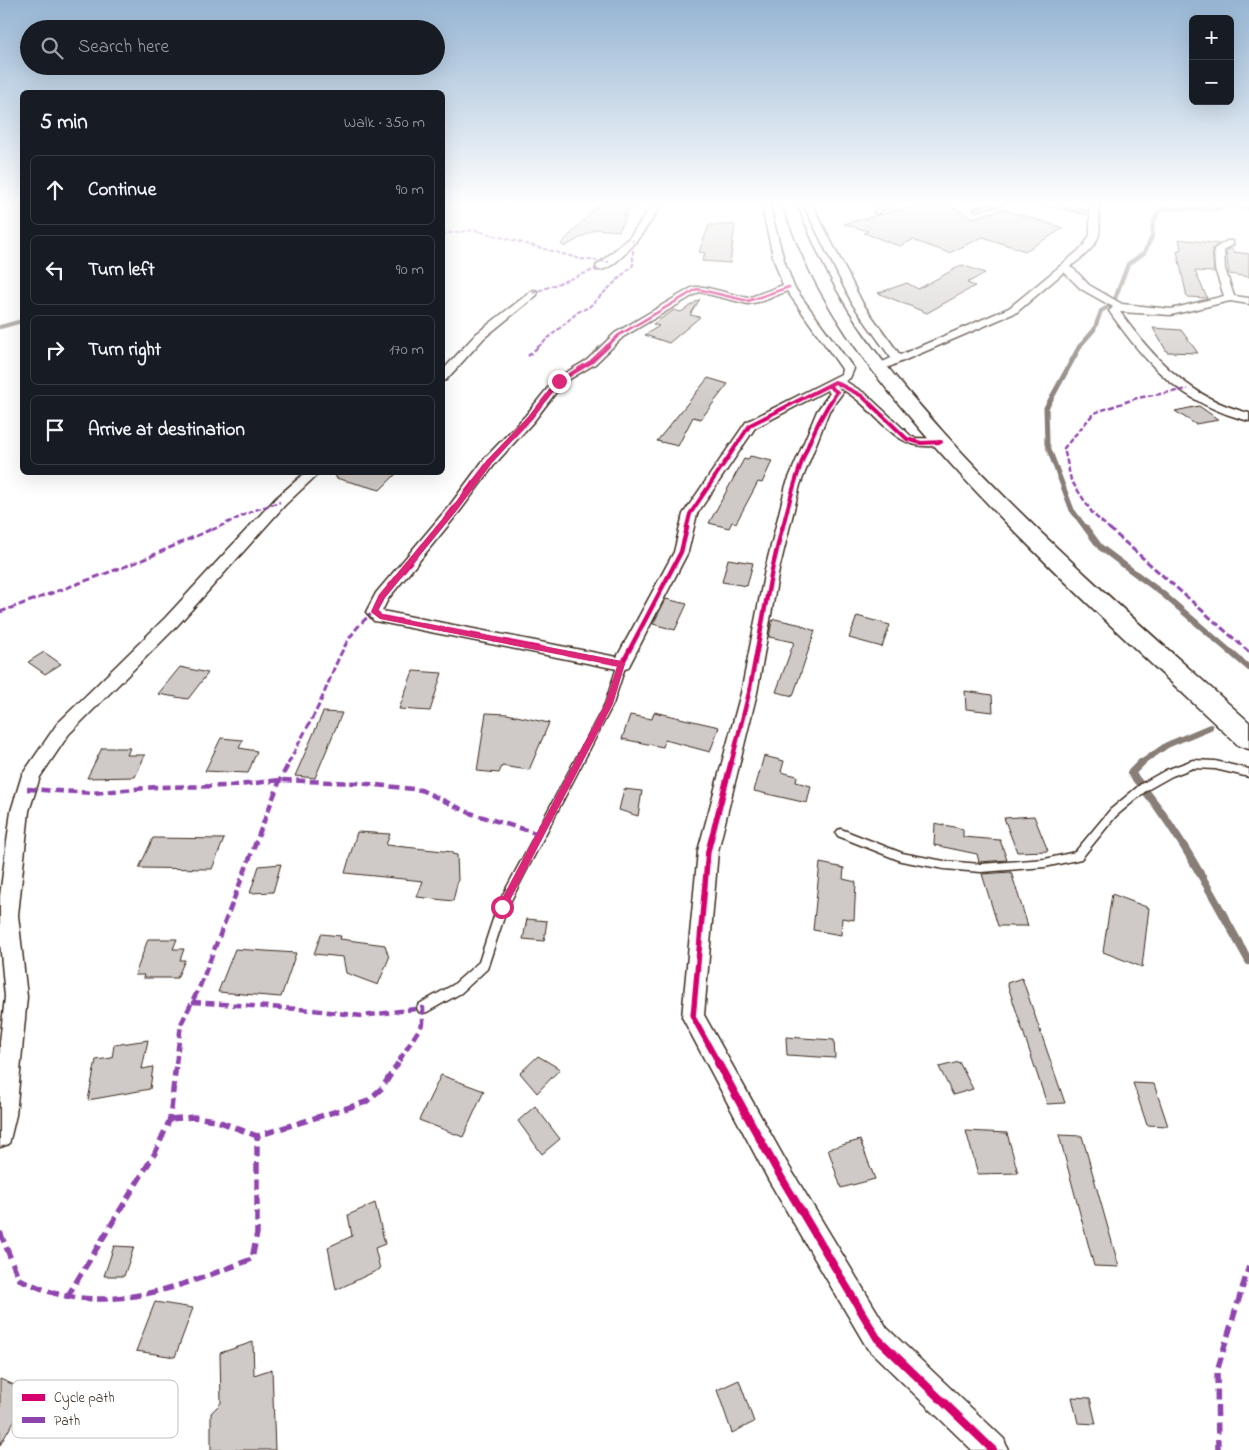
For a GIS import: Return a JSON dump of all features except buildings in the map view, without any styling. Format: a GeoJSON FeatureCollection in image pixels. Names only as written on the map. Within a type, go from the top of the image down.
{"type":"FeatureCollection","features":[{"type":"Feature","properties":{"kind":"main road"},"geometry":{"type":"LineString","coordinates":[[816,272],[842,316],[888,363],[941,442],[964,468],[1072,577],[1249,738]]}},
{"type":"Feature","properties":{"kind":"street"},"geometry":{"type":"LineString","coordinates":[[783,272],[789,287],[848,369],[846,376],[750,425],[708,490],[690,514],[681,552],[622,664],[380,617],[374,612],[381,597],[456,508],[490,461],[530,418],[559,381],[569,377],[591,362],[618,335],[697,289],[707,289],[737,299],[754,300],[789,287]]}},
{"type":"Feature","properties":{"kind":"street"},"geometry":{"type":"LineString","coordinates":[[841,272],[888,363],[1013,310],[1060,272]]}},
{"type":"Feature","properties":{"kind":"street"},"geometry":{"type":"LineString","coordinates":[[1071,272],[1085,288],[1120,307],[1172,312],[1230,298],[1249,300]]}},
{"type":"Feature","properties":{"kind":"street"},"geometry":{"type":"LineString","coordinates":[[1221,272],[1230,298]]}},
{"type":"Feature","properties":{"kind":"street"},"geometry":{"type":"LineString","coordinates":[[445,375],[480,336],[533,293]]}},
{"type":"Feature","properties":{"kind":"street"},"geometry":{"type":"LineString","coordinates":[[1120,307],[1114,311],[1132,338],[1169,378],[1225,411],[1248,420]]}},
{"type":"Feature","properties":{"kind":"street"},"geometry":{"type":"LineString","coordinates":[[832,384],[849,386],[860,394],[886,419],[899,435],[918,443],[941,442]]}},
{"type":"Feature","properties":{"kind":"street"},"geometry":{"type":"LineString","coordinates":[[832,384],[836,392],[823,411],[791,490],[772,570],[749,693],[708,851],[693,1017],[778,1172],[877,1338],[993,1450]]}},
{"type":"Feature","properties":{"kind":"street"},"geometry":{"type":"LineString","coordinates":[[0,1135],[4,1115],[16,997],[8,915],[20,811],[31,775],[63,730],[171,622],[280,502],[311,475]]}},
{"type":"Feature","properties":{"kind":"lane"},"geometry":{"type":"LineString","coordinates":[[423,1008],[458,989],[483,965],[502,907],[609,704],[622,664]]}},
{"type":"Feature","properties":{"kind":"lane"},"geometry":{"type":"LineString","coordinates":[[841,833],[901,857],[944,865],[982,868],[1045,863],[1078,856],[1113,813],[1144,787],[1169,773],[1193,764],[1215,765],[1249,773]]}},
{"type":"Feature","properties":{"kind":"waterway"},"geometry":{"type":"LineString","coordinates":[[1079,347],[1094,330],[1101,311],[1113,304],[1125,272]]}},
{"type":"Feature","properties":{"kind":"waterway"},"geometry":{"type":"LineString","coordinates":[[0,327],[20,322]]}},
{"type":"Feature","properties":{"kind":"waterway"},"geometry":{"type":"LineString","coordinates":[[1080,346],[1046,408],[1047,444],[1072,510],[1087,530]]}},
{"type":"Feature","properties":{"kind":"waterway"},"geometry":{"type":"LineString","coordinates":[[1086,528],[1100,547],[1163,594],[1249,668]]}},
{"type":"Feature","properties":{"kind":"waterway"},"geometry":{"type":"LineString","coordinates":[[1140,764],[1167,745],[1210,727]]}},
{"type":"Feature","properties":{"kind":"waterway"},"geometry":{"type":"LineString","coordinates":[[1140,764],[1131,773],[1149,795],[1180,840],[1249,961]]}},
{"type":"Feature","properties":{"kind":"marked path"},"geometry":{"type":"LineString","coordinates":[[533,293],[589,272]]}},
{"type":"Feature","properties":{"kind":"marked path"},"geometry":{"type":"LineString","coordinates":[[528,356],[578,312],[589,307],[626,272]]}},
{"type":"Feature","properties":{"kind":"marked path"},"geometry":{"type":"LineString","coordinates":[[1188,389],[1137,398],[1094,413],[1064,448],[1071,480],[1093,514],[1249,652]]}},
{"type":"Feature","properties":{"kind":"marked path"},"geometry":{"type":"LineString","coordinates":[[0,612],[140,561],[243,515],[280,502]]}},
{"type":"Feature","properties":{"kind":"marked path"},"geometry":{"type":"LineString","coordinates":[[67,1297],[155,1153],[170,1119],[181,1024],[200,986],[280,780],[319,704],[345,644],[363,620],[374,612]]}},
{"type":"Feature","properties":{"kind":"marked path"},"geometry":{"type":"LineString","coordinates":[[27,789],[92,793],[156,787],[230,786],[280,780],[359,783],[421,790],[470,813],[539,834]]}},
{"type":"Feature","properties":{"kind":"marked path"},"geometry":{"type":"LineString","coordinates":[[170,1119],[183,1117],[205,1118],[257,1136],[366,1102],[382,1088],[423,1023],[423,1008],[362,1016],[313,1010],[192,1002]]}},
{"type":"Feature","properties":{"kind":"marked path"},"geometry":{"type":"LineString","coordinates":[[0,1232],[19,1279],[51,1292],[70,1297],[92,1299],[139,1295],[209,1275],[252,1259],[257,1233],[257,1136]]}},
{"type":"Feature","properties":{"kind":"marked path"},"geometry":{"type":"LineString","coordinates":[[1218,1450],[1217,1371],[1249,1266]]}},
{"type":"Feature","properties":{"kind":"cycle path"},"geometry":{"type":"LineString","coordinates":[[789,287],[759,299],[748,301],[741,301],[697,289],[619,335],[591,362],[569,377],[559,381],[530,418],[490,461],[455,508],[381,597],[374,612],[380,617],[622,664],[681,552],[690,514],[708,490],[750,425],[835,382],[850,388],[862,396],[899,434],[912,442],[941,442]]}},
{"type":"Feature","properties":{"kind":"cycle path"},"geometry":{"type":"LineString","coordinates":[[829,386],[837,392],[823,411],[793,485],[772,570],[749,693],[708,851],[693,1017],[778,1172],[877,1338],[993,1450]]}},
{"type":"Feature","properties":{"kind":"route"},"geometry":{"type":"LineString","coordinates":[[502,907],[609,704],[622,664],[380,617],[374,612],[381,597],[456,508],[490,461],[530,418],[559,381]]}}]}
